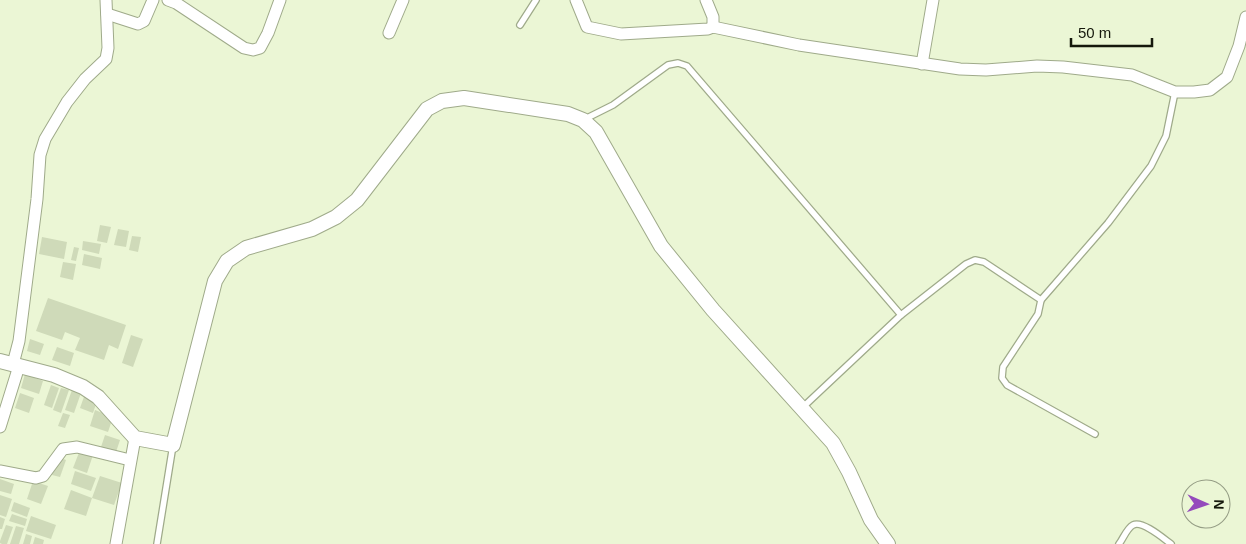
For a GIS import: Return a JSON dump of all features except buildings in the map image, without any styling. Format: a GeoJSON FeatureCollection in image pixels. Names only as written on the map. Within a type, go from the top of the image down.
{"type":"FeatureCollection","features":[{"type":"Feature","properties":{"kind":"street"},"geometry":{"type":"LineString","coordinates":[[0,427],[11,364],[19,340],[35,218],[40,155],[45,139],[67,102],[85,79],[106,59],[108,48],[106,0]]}},
{"type":"Feature","properties":{"kind":"street"},"geometry":{"type":"LineString","coordinates":[[107,14],[138,24],[144,21],[152,0]]}},
{"type":"Feature","properties":{"kind":"street"},"geometry":{"type":"LineString","coordinates":[[168,0],[244,48],[253,50],[260,48],[268,33],[280,0]]}},
{"type":"Feature","properties":{"kind":"street"},"geometry":{"type":"LineString","coordinates":[[389,33],[403,0]]}},
{"type":"Feature","properties":{"kind":"street"},"geometry":{"type":"LineString","coordinates":[[576,0],[588,27],[621,34],[650,34],[713,27],[799,45],[960,69],[986,70],[1063,66],[1132,75],[1175,92],[1210,90],[1227,77],[1239,46],[1246,17]]}},
{"type":"Feature","properties":{"kind":"street"},"geometry":{"type":"LineString","coordinates":[[706,0],[713,17],[713,27]]}},
{"type":"Feature","properties":{"kind":"street"},"geometry":{"type":"LineString","coordinates":[[922,64],[933,0]]}},
{"type":"Feature","properties":{"kind":"street"},"geometry":{"type":"LineString","coordinates":[[11,364],[54,375],[83,387],[98,396],[135,438],[173,445],[215,282],[227,261],[246,248],[312,229],[336,217],[357,200],[427,109],[442,101],[464,98],[568,114],[583,120],[596,132],[661,246],[713,310],[833,443],[849,472],[871,520],[888,544]]}},
{"type":"Feature","properties":{"kind":"street"},"geometry":{"type":"LineString","coordinates":[[116,544],[135,438]]}},
{"type":"Feature","properties":{"kind":"street"},"geometry":{"type":"LineString","coordinates":[[0,471],[36,478],[43,476],[63,449],[77,447],[130,460]]}},
{"type":"Feature","properties":{"kind":"lane"},"geometry":{"type":"LineString","coordinates":[[520,25],[536,0]]}},
{"type":"Feature","properties":{"kind":"lane"},"geometry":{"type":"LineString","coordinates":[[583,120],[613,105],[668,65],[678,63],[688,66],[901,315]]}},
{"type":"Feature","properties":{"kind":"lane"},"geometry":{"type":"LineString","coordinates":[[1095,434],[1007,385],[1002,378],[1003,367],[1038,314],[1041,300],[1108,223],[1151,166],[1166,136],[1175,92]]}},
{"type":"Feature","properties":{"kind":"lane"},"geometry":{"type":"LineString","coordinates":[[802,408],[901,315],[966,264],[974,260],[984,262],[1041,300]]}},
{"type":"Feature","properties":{"kind":"lane"},"geometry":{"type":"LineString","coordinates":[[156,544],[173,445]]}},
{"type":"Feature","properties":{"kind":"lane"},"geometry":{"type":"LineString","coordinates":[[1119,544],[1132,526],[1142,524],[1171,544]]}}]}
